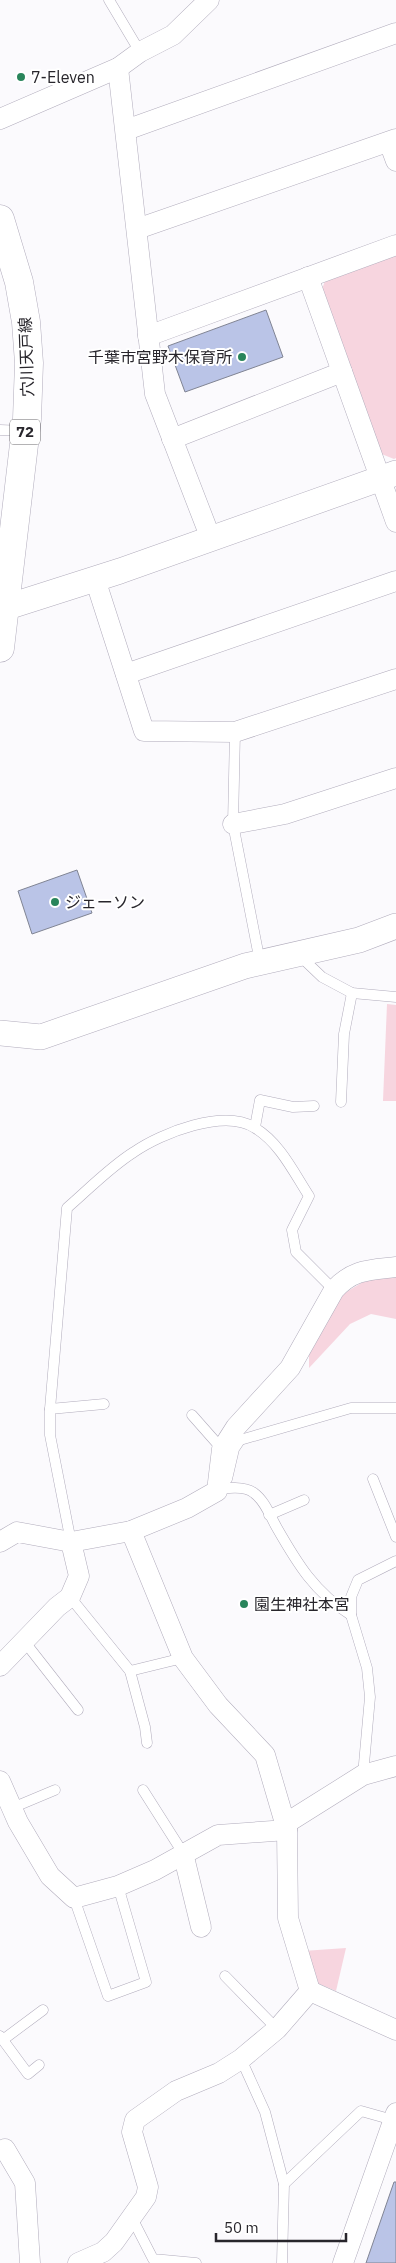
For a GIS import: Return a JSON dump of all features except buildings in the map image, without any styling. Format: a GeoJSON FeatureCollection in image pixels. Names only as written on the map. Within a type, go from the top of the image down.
{"type":"FeatureCollection","features":[{"type":"Feature","properties":{"kind":"main road","name":"穴川天戸線"},"geometry":{"type":"LineString","coordinates":[[0,648],[4,608],[13,430],[29,363],[26,322],[19,282],[2,236]]}},
{"type":"Feature","properties":{"kind":"street"},"geometry":{"type":"LineString","coordinates":[[0,119],[118,68],[140,52],[173,35],[209,0]]}},
{"type":"Feature","properties":{"kind":"street"},"geometry":{"type":"LineString","coordinates":[[126,130],[396,33]]}},
{"type":"Feature","properties":{"kind":"street"},"geometry":{"type":"LineString","coordinates":[[118,68],[154,394],[211,539]]}},
{"type":"Feature","properties":{"kind":"street"},"geometry":{"type":"LineString","coordinates":[[137,229],[392,140],[396,161]]}},
{"type":"Feature","properties":{"kind":"street"},"geometry":{"type":"LineString","coordinates":[[148,336],[396,245]]}},
{"type":"Feature","properties":{"kind":"street"},"geometry":{"type":"LineString","coordinates":[[308,277],[342,372],[388,476],[396,522]]}},
{"type":"Feature","properties":{"kind":"street"},"geometry":{"type":"LineString","coordinates":[[172,439],[342,372]]}},
{"type":"Feature","properties":{"kind":"street"},"geometry":{"type":"LineString","coordinates":[[4,608],[95,579],[388,476]]}},
{"type":"Feature","properties":{"kind":"street"},"geometry":{"type":"LineString","coordinates":[[95,579],[144,730],[235,732],[396,679]]}},
{"type":"Feature","properties":{"kind":"street"},"geometry":{"type":"LineString","coordinates":[[126,674],[396,581]]}},
{"type":"Feature","properties":{"kind":"street"},"geometry":{"type":"LineString","coordinates":[[233,824],[285,814],[396,778]]}},
{"type":"Feature","properties":{"kind":"street"},"geometry":{"type":"LineString","coordinates":[[0,1033],[41,1037],[245,966],[359,940],[396,926]]}},
{"type":"Feature","properties":{"kind":"street"},"geometry":{"type":"LineString","coordinates":[[0,1542],[17,1532],[71,1542],[132,1531],[187,1508],[221,1489],[222,1449],[236,1427],[290,1368],[334,1290],[343,1280],[360,1270],[396,1267]]}},
{"type":"Feature","properties":{"kind":"street"},"geometry":{"type":"LineString","coordinates":[[132,1531],[184,1658],[218,1705],[265,1755],[286,1827],[288,1918],[310,1991],[396,2030]]}},
{"type":"Feature","properties":{"kind":"street"},"geometry":{"type":"LineString","coordinates":[[0,1666],[57,1607],[70,1597],[79,1576],[71,1542]]}},
{"type":"Feature","properties":{"kind":"street"},"geometry":{"type":"LineString","coordinates":[[1,1784],[12,1808],[50,1876],[74,1898],[118,1886],[155,1870],[218,1835],[286,1827],[363,1775],[396,1766]]}},
{"type":"Feature","properties":{"kind":"street"},"geometry":{"type":"LineString","coordinates":[[183,1853],[201,1927]]}},
{"type":"Feature","properties":{"kind":"street"},"geometry":{"type":"LineString","coordinates":[[78,2263],[103,2252],[114,2242],[146,2197],[148,2187],[133,2138],[134,2120],[176,2091],[219,2073],[241,2059],[277,2029],[310,1991]]}},
{"type":"Feature","properties":{"kind":"street"},"geometry":{"type":"LineString","coordinates":[[343,2263],[395,2116]]}},
{"type":"Feature","properties":{"kind":"street"},"geometry":{"type":"LineString","coordinates":[[5,2149],[25,2183],[30,2263]]}},
{"type":"Feature","properties":{"kind":"lane"},"geometry":{"type":"LineString","coordinates":[[109,0],[140,52]]}},
{"type":"Feature","properties":{"kind":"lane"},"geometry":{"type":"LineString","coordinates":[[235,732],[233,824],[260,962]]}},
{"type":"Feature","properties":{"kind":"lane"},"geometry":{"type":"LineString","coordinates":[[298,954],[322,977],[352,993],[396,997]]}},
{"type":"Feature","properties":{"kind":"lane"},"geometry":{"type":"LineString","coordinates":[[341,1102],[344,1034],[352,993]]}},
{"type":"Feature","properties":{"kind":"lane"},"geometry":{"type":"LineString","coordinates":[[255,1127],[260,1100],[293,1107],[314,1106]]}},
{"type":"Feature","properties":{"kind":"lane"},"geometry":{"type":"LineString","coordinates":[[71,1542],[50,1435],[50,1408],[67,1208],[134,1151],[171,1134],[214,1120],[233,1120],[255,1127],[281,1152],[309,1196],[292,1230],[296,1252],[334,1290]]}},
{"type":"Feature","properties":{"kind":"lane"},"geometry":{"type":"LineString","coordinates":[[50,1408],[104,1404]]}},
{"type":"Feature","properties":{"kind":"lane"},"geometry":{"type":"LineString","coordinates":[[351,1614],[331,1602],[303,1571],[269,1515],[264,1503],[252,1491],[221,1489],[234,1449],[240,1440],[351,1408],[396,1408]]}},
{"type":"Feature","properties":{"kind":"lane"},"geometry":{"type":"LineString","coordinates":[[192,1415],[222,1449]]}},
{"type":"Feature","properties":{"kind":"lane"},"geometry":{"type":"LineString","coordinates":[[373,1479],[396,1537]]}},
{"type":"Feature","properties":{"kind":"lane"},"geometry":{"type":"LineString","coordinates":[[269,1515],[304,1500]]}},
{"type":"Feature","properties":{"kind":"lane"},"geometry":{"type":"LineString","coordinates":[[363,1775],[370,1697],[367,1668],[351,1614],[351,1596],[358,1580],[396,1561]]}},
{"type":"Feature","properties":{"kind":"lane"},"geometry":{"type":"LineString","coordinates":[[70,1597],[130,1671],[145,1727],[147,1743]]}},
{"type":"Feature","properties":{"kind":"lane"},"geometry":{"type":"LineString","coordinates":[[24,1641],[78,1710]]}},
{"type":"Feature","properties":{"kind":"lane"},"geometry":{"type":"LineString","coordinates":[[130,1671],[184,1658]]}},
{"type":"Feature","properties":{"kind":"lane"},"geometry":{"type":"LineString","coordinates":[[12,1808],[55,1790]]}},
{"type":"Feature","properties":{"kind":"lane"},"geometry":{"type":"LineString","coordinates":[[143,1790],[183,1853]]}},
{"type":"Feature","properties":{"kind":"lane"},"geometry":{"type":"LineString","coordinates":[[74,1898],[108,1996],[146,1982],[118,1886]]}},
{"type":"Feature","properties":{"kind":"lane"},"geometry":{"type":"LineString","coordinates":[[225,1976],[277,2029]]}},
{"type":"Feature","properties":{"kind":"lane"},"geometry":{"type":"LineString","coordinates":[[40,2065],[28,2074],[2,2038],[43,2010]]}},
{"type":"Feature","properties":{"kind":"lane"},"geometry":{"type":"LineString","coordinates":[[241,2059],[265,2112],[284,2184],[282,2263]]}},
{"type":"Feature","properties":{"kind":"lane"},"geometry":{"type":"LineString","coordinates":[[284,2184],[361,2111],[395,2116]]}},
{"type":"Feature","properties":{"kind":"lane"},"geometry":{"type":"LineString","coordinates":[[132,2218],[153,2261],[196,2263]]}},
{"type":"Feature","properties":{"kind":"shaded area"},"geometry":{"type":"Polygon","coordinates":[[[396,255],[396,458],[394,459],[379,453],[320,295],[326,278],[396,255]]]}},
{"type":"Feature","properties":{"kind":"shaded area"},"geometry":{"type":"Polygon","coordinates":[[[387,1004],[396,1005],[396,1101],[383,1101],[387,1004]]]}},
{"type":"Feature","properties":{"kind":"shaded area"},"geometry":{"type":"Polygon","coordinates":[[[396,1275],[396,1319],[371,1314],[350,1324],[309,1368],[309,1355],[343,1294],[373,1276],[396,1275]]]}},
{"type":"Feature","properties":{"kind":"shaded area"},"geometry":{"type":"Polygon","coordinates":[[[346,1948],[336,1991],[310,1980],[303,1951],[346,1948]]]}},
{"type":"Feature","properties":{"kind":"place","name":"7-Eleven"},"geometry":{"type":"Point","coordinates":[21,77]}},
{"type":"Feature","properties":{"kind":"place","name":"千葉市宮野木保育所"},"geometry":{"type":"Point","coordinates":[242,357]}},
{"type":"Feature","properties":{"kind":"place","name":"ジェーソン"},"geometry":{"type":"Point","coordinates":[55,902]}},
{"type":"Feature","properties":{"kind":"place","name":"園生神社本宮"},"geometry":{"type":"Point","coordinates":[244,1604]}}]}
